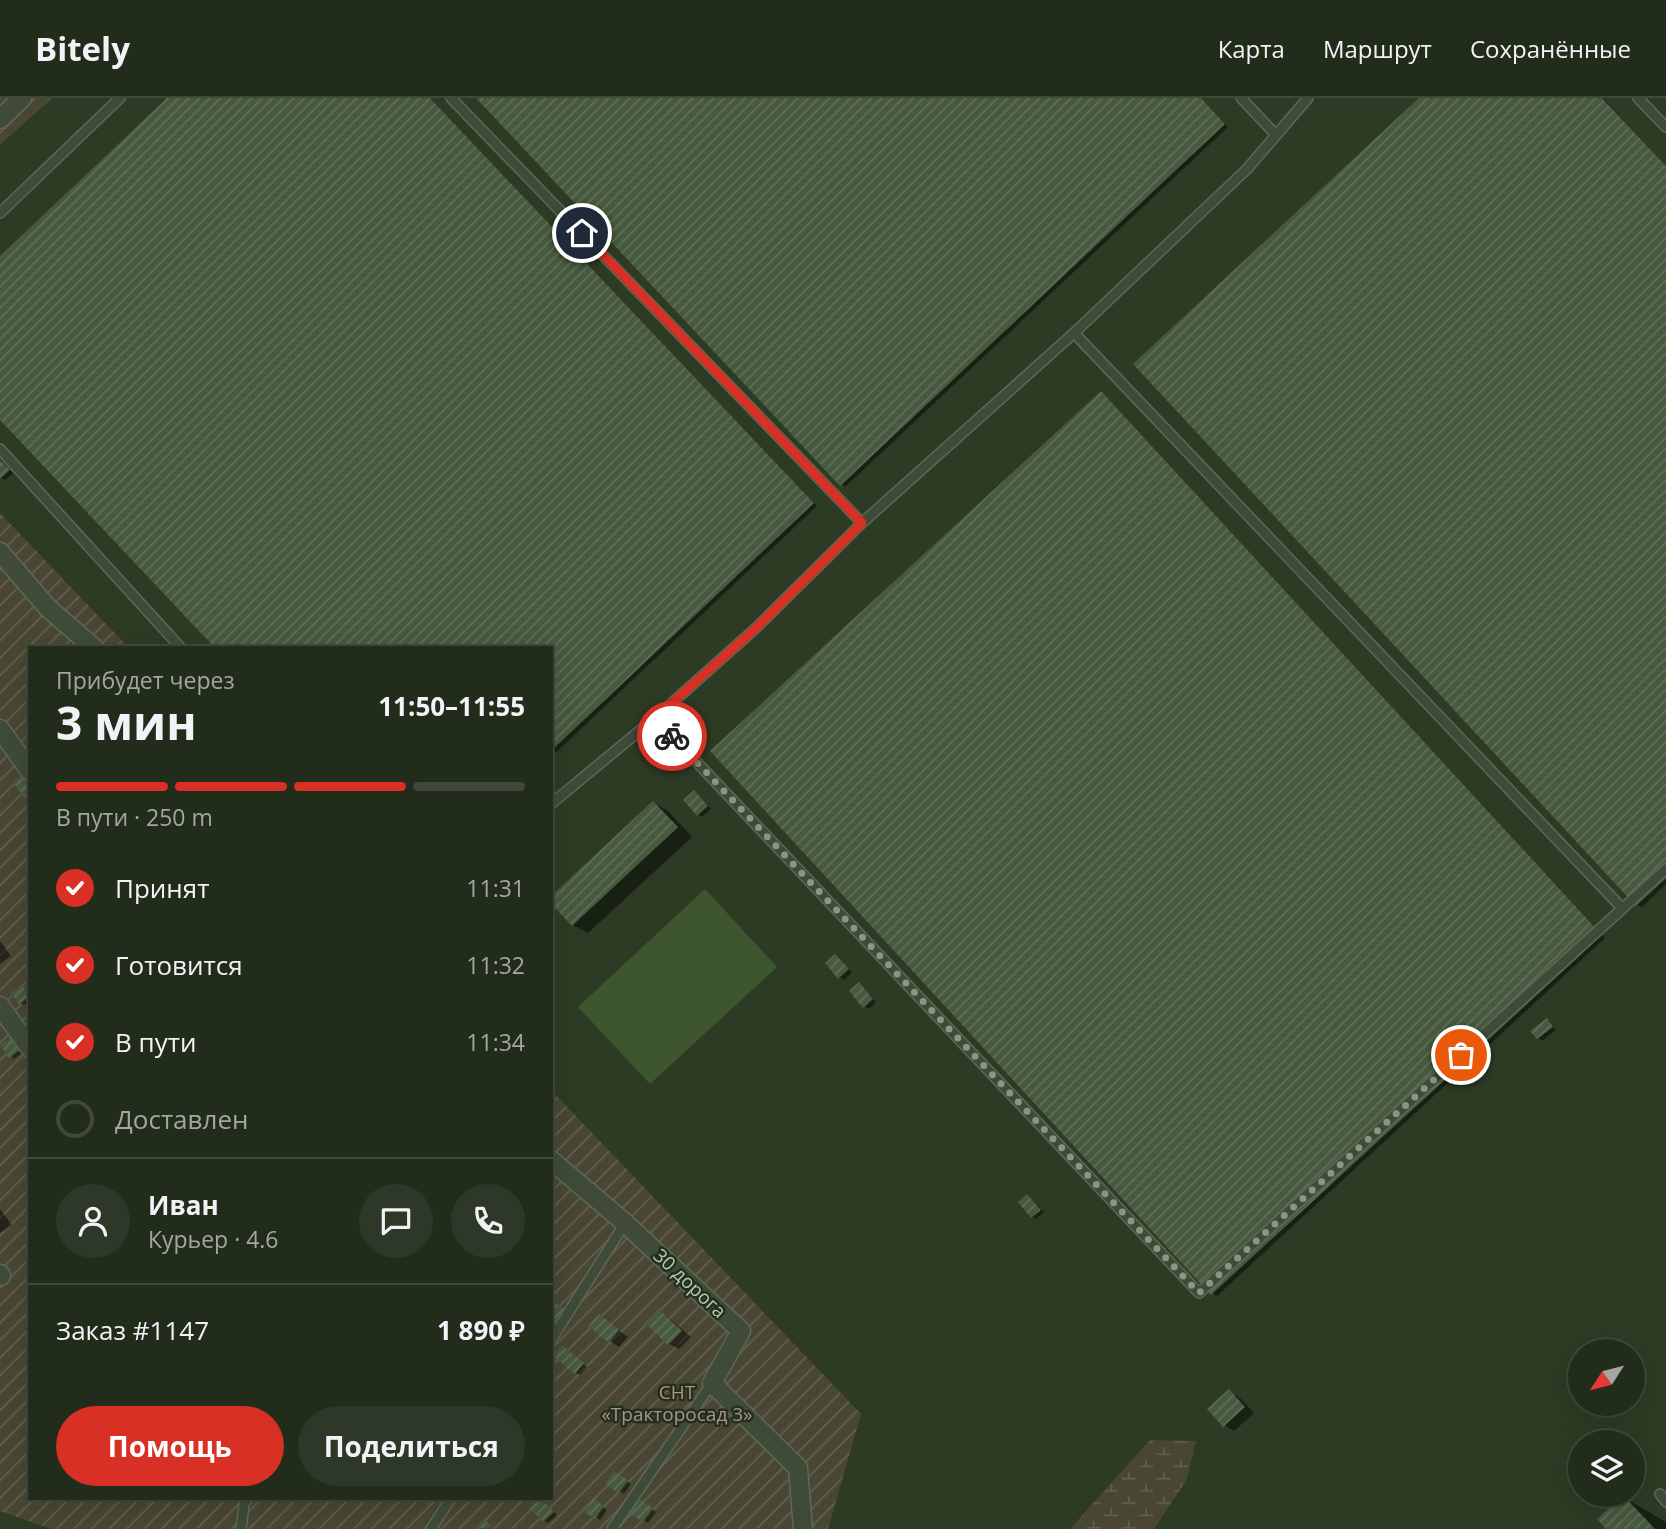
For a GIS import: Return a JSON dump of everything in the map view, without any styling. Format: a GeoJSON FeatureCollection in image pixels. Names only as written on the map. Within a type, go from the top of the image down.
{"type":"FeatureCollection","features":[{"type":"Feature","properties":{"kind":"street"},"geometry":{"type":"LineString","coordinates":[[0,119],[22,98]]}},
{"type":"Feature","properties":{"kind":"street"},"geometry":{"type":"LineString","coordinates":[[0,552],[48,608],[92,646]]}},
{"type":"Feature","properties":{"kind":"street"},"geometry":{"type":"LineString","coordinates":[[0,729],[28,768]]}},
{"type":"Feature","properties":{"kind":"street"},"geometry":{"type":"LineString","coordinates":[[0,1006],[28,1045]]}},
{"type":"Feature","properties":{"kind":"street","name":"30 дорога"},"geometry":{"type":"LineString","coordinates":[[553,1162],[625,1223],[741,1331],[712,1383]]}},
{"type":"Feature","properties":{"kind":"street"},"geometry":{"type":"LineString","coordinates":[[712,1383],[799,1468],[803,1529]]}},
{"type":"Feature","properties":{"kind":"lane"},"geometry":{"type":"LineString","coordinates":[[0,213],[120,98]]}},
{"type":"Feature","properties":{"kind":"lane"},"geometry":{"type":"LineString","coordinates":[[451,98],[862,523]]}},
{"type":"Feature","properties":{"kind":"lane"},"geometry":{"type":"LineString","coordinates":[[1241,98],[1275,134]]}},
{"type":"Feature","properties":{"kind":"lane"},"geometry":{"type":"LineString","coordinates":[[553,802],[655,718],[756,628],[862,523],[1074,333],[1247,169],[1308,98]]}},
{"type":"Feature","properties":{"kind":"lane"},"geometry":{"type":"LineString","coordinates":[[1638,98],[1666,127]]}},
{"type":"Feature","properties":{"kind":"lane"},"geometry":{"type":"LineString","coordinates":[[1074,333],[1622,908]]}},
{"type":"Feature","properties":{"kind":"lane"},"geometry":{"type":"LineString","coordinates":[[0,449],[179,646]]}},
{"type":"Feature","properties":{"kind":"lane"},"geometry":{"type":"LineString","coordinates":[[655,718],[1199,1293],[1666,869]]}},
{"type":"Feature","properties":{"kind":"lane"},"geometry":{"type":"LineString","coordinates":[[553,1337],[625,1223]]}},
{"type":"Feature","properties":{"kind":"lane"},"geometry":{"type":"LineString","coordinates":[[612,1529],[712,1383]]}},
{"type":"Feature","properties":{"kind":"lane"},"geometry":{"type":"LineString","coordinates":[[241,1529],[247,1500]]}},
{"type":"Feature","properties":{"kind":"lane"},"geometry":{"type":"LineString","coordinates":[[431,1529],[450,1500]]}},
{"type":"Feature","properties":{"kind":"green space"},"geometry":{"type":"Polygon","coordinates":[[[0,98],[52,98],[0,145],[0,98]]]}},
{"type":"Feature","properties":{"kind":"green space","name":"СНТ «Тракторосад 3»"},"geometry":{"type":"Polygon","coordinates":[[[0,513],[127,646],[28,646],[28,1500],[553,1500],[553,1092],[861,1414],[828,1529],[51,1529],[0,1511],[0,513]]]}},
{"type":"Feature","properties":{"kind":"green space"},"geometry":{"type":"Polygon","coordinates":[[[1150,1440],[1196,1441],[1186,1481],[1154,1529],[1070,1529],[1150,1440]]]}},
{"type":"Feature","properties":{"kind":"shaded area"},"geometry":{"type":"Polygon","coordinates":[[[705,889],[777,967],[650,1084],[578,1007],[705,889]]]}},
{"type":"Feature","properties":{"kind":"building"},"geometry":{"type":"Polygon","coordinates":[[[167,98],[430,98],[814,503],[553,749],[553,646],[213,646],[0,420],[0,256],[167,98]]]}},
{"type":"Feature","properties":{"kind":"building"},"geometry":{"type":"Polygon","coordinates":[[[476,98],[1201,98],[1225,124],[840,486],[476,98]]]}},
{"type":"Feature","properties":{"kind":"building"},"geometry":{"type":"Polygon","coordinates":[[[1419,98],[1602,98],[1666,166],[1666,878],[1636,906],[1133,364],[1419,98]]]}},
{"type":"Feature","properties":{"kind":"building"},"geometry":{"type":"Polygon","coordinates":[[[1101,391],[1602,935],[1211,1295],[710,751],[1101,391]]]}},
{"type":"Feature","properties":{"kind":"building"},"geometry":{"type":"Polygon","coordinates":[[[0,460],[10,470],[0,479],[0,460]]]}},
{"type":"Feature","properties":{"kind":"building"},"geometry":{"type":"Polygon","coordinates":[[[21,776],[28,785],[28,795],[24,798],[13,782],[21,776]]]}},
{"type":"Feature","properties":{"kind":"building"},"geometry":{"type":"Polygon","coordinates":[[[694,790],[708,806],[697,816],[683,800],[694,790]]]}},
{"type":"Feature","properties":{"kind":"building"},"geometry":{"type":"Polygon","coordinates":[[[653,801],[678,827],[572,926],[553,906],[553,894],[653,801]]]}},
{"type":"Feature","properties":{"kind":"building"},"geometry":{"type":"Polygon","coordinates":[[[835,954],[849,969],[838,979],[825,963],[835,954]]]}},
{"type":"Feature","properties":{"kind":"building"},"geometry":{"type":"Polygon","coordinates":[[[859,982],[873,999],[863,1008],[849,991],[859,982]]]}},
{"type":"Feature","properties":{"kind":"building"},"geometry":{"type":"Polygon","coordinates":[[[22,985],[28,997],[19,1004],[11,993],[22,985]]]}},
{"type":"Feature","properties":{"kind":"building"},"geometry":{"type":"Polygon","coordinates":[[[1547,1018],[1553,1027],[1537,1039],[1530,1031],[1547,1018]]]}},
{"type":"Feature","properties":{"kind":"building"},"geometry":{"type":"Polygon","coordinates":[[[15,1035],[24,1047],[9,1058],[0,1045],[15,1035]]]}},
{"type":"Feature","properties":{"kind":"building"},"geometry":{"type":"Polygon","coordinates":[[[1027,1194],[1041,1210],[1031,1218],[1018,1202],[1027,1194]]]}},
{"type":"Feature","properties":{"kind":"building"},"geometry":{"type":"Polygon","coordinates":[[[553,1302],[564,1309],[556,1322],[553,1321],[553,1302]]]}},
{"type":"Feature","properties":{"kind":"building"},"geometry":{"type":"Polygon","coordinates":[[[659,1309],[682,1331],[668,1345],[645,1323],[659,1309]]]}},
{"type":"Feature","properties":{"kind":"building"},"geometry":{"type":"Polygon","coordinates":[[[599,1314],[619,1330],[609,1343],[588,1326],[599,1314]]]}},
{"type":"Feature","properties":{"kind":"building"},"geometry":{"type":"Polygon","coordinates":[[[562,1345],[584,1363],[575,1374],[553,1356],[562,1345]]]}},
{"type":"Feature","properties":{"kind":"building"},"geometry":{"type":"Polygon","coordinates":[[[1229,1389],[1245,1407],[1223,1427],[1207,1409],[1229,1389]]]}},
{"type":"Feature","properties":{"kind":"building"},"geometry":{"type":"Polygon","coordinates":[[[614,1471],[628,1480],[619,1493],[605,1484],[614,1471]]]}},
{"type":"Feature","properties":{"kind":"building"},"geometry":{"type":"Polygon","coordinates":[[[593,1498],[604,1506],[595,1519],[584,1512],[593,1498]]]}},
{"type":"Feature","properties":{"kind":"building"},"geometry":{"type":"Polygon","coordinates":[[[639,1499],[653,1508],[643,1522],[629,1513],[639,1499]]]}},
{"type":"Feature","properties":{"kind":"building"},"geometry":{"type":"Polygon","coordinates":[[[538,1500],[542,1500],[554,1512],[543,1522],[529,1508],[538,1500]]]}},
{"type":"Feature","properties":{"kind":"building"},"geometry":{"type":"Polygon","coordinates":[[[1610,1507],[1634,1507],[1655,1529],[1606,1529],[1597,1519],[1610,1507]]]}},
{"type":"Feature","properties":{"kind":"building"},"geometry":{"type":"Polygon","coordinates":[[[485,1520],[492,1527],[476,1529],[485,1520]]]}},
{"type":"Feature","properties":{"kind":"way so far"},"geometry":{"type":"LineString","coordinates":[[672,736],[1199,1293],[1461,1055]]}},
{"type":"Feature","properties":{"kind":"route"},"geometry":{"type":"LineString","coordinates":[[582,233],[862,523],[756,628],[655,718],[672,736]]}}]}
